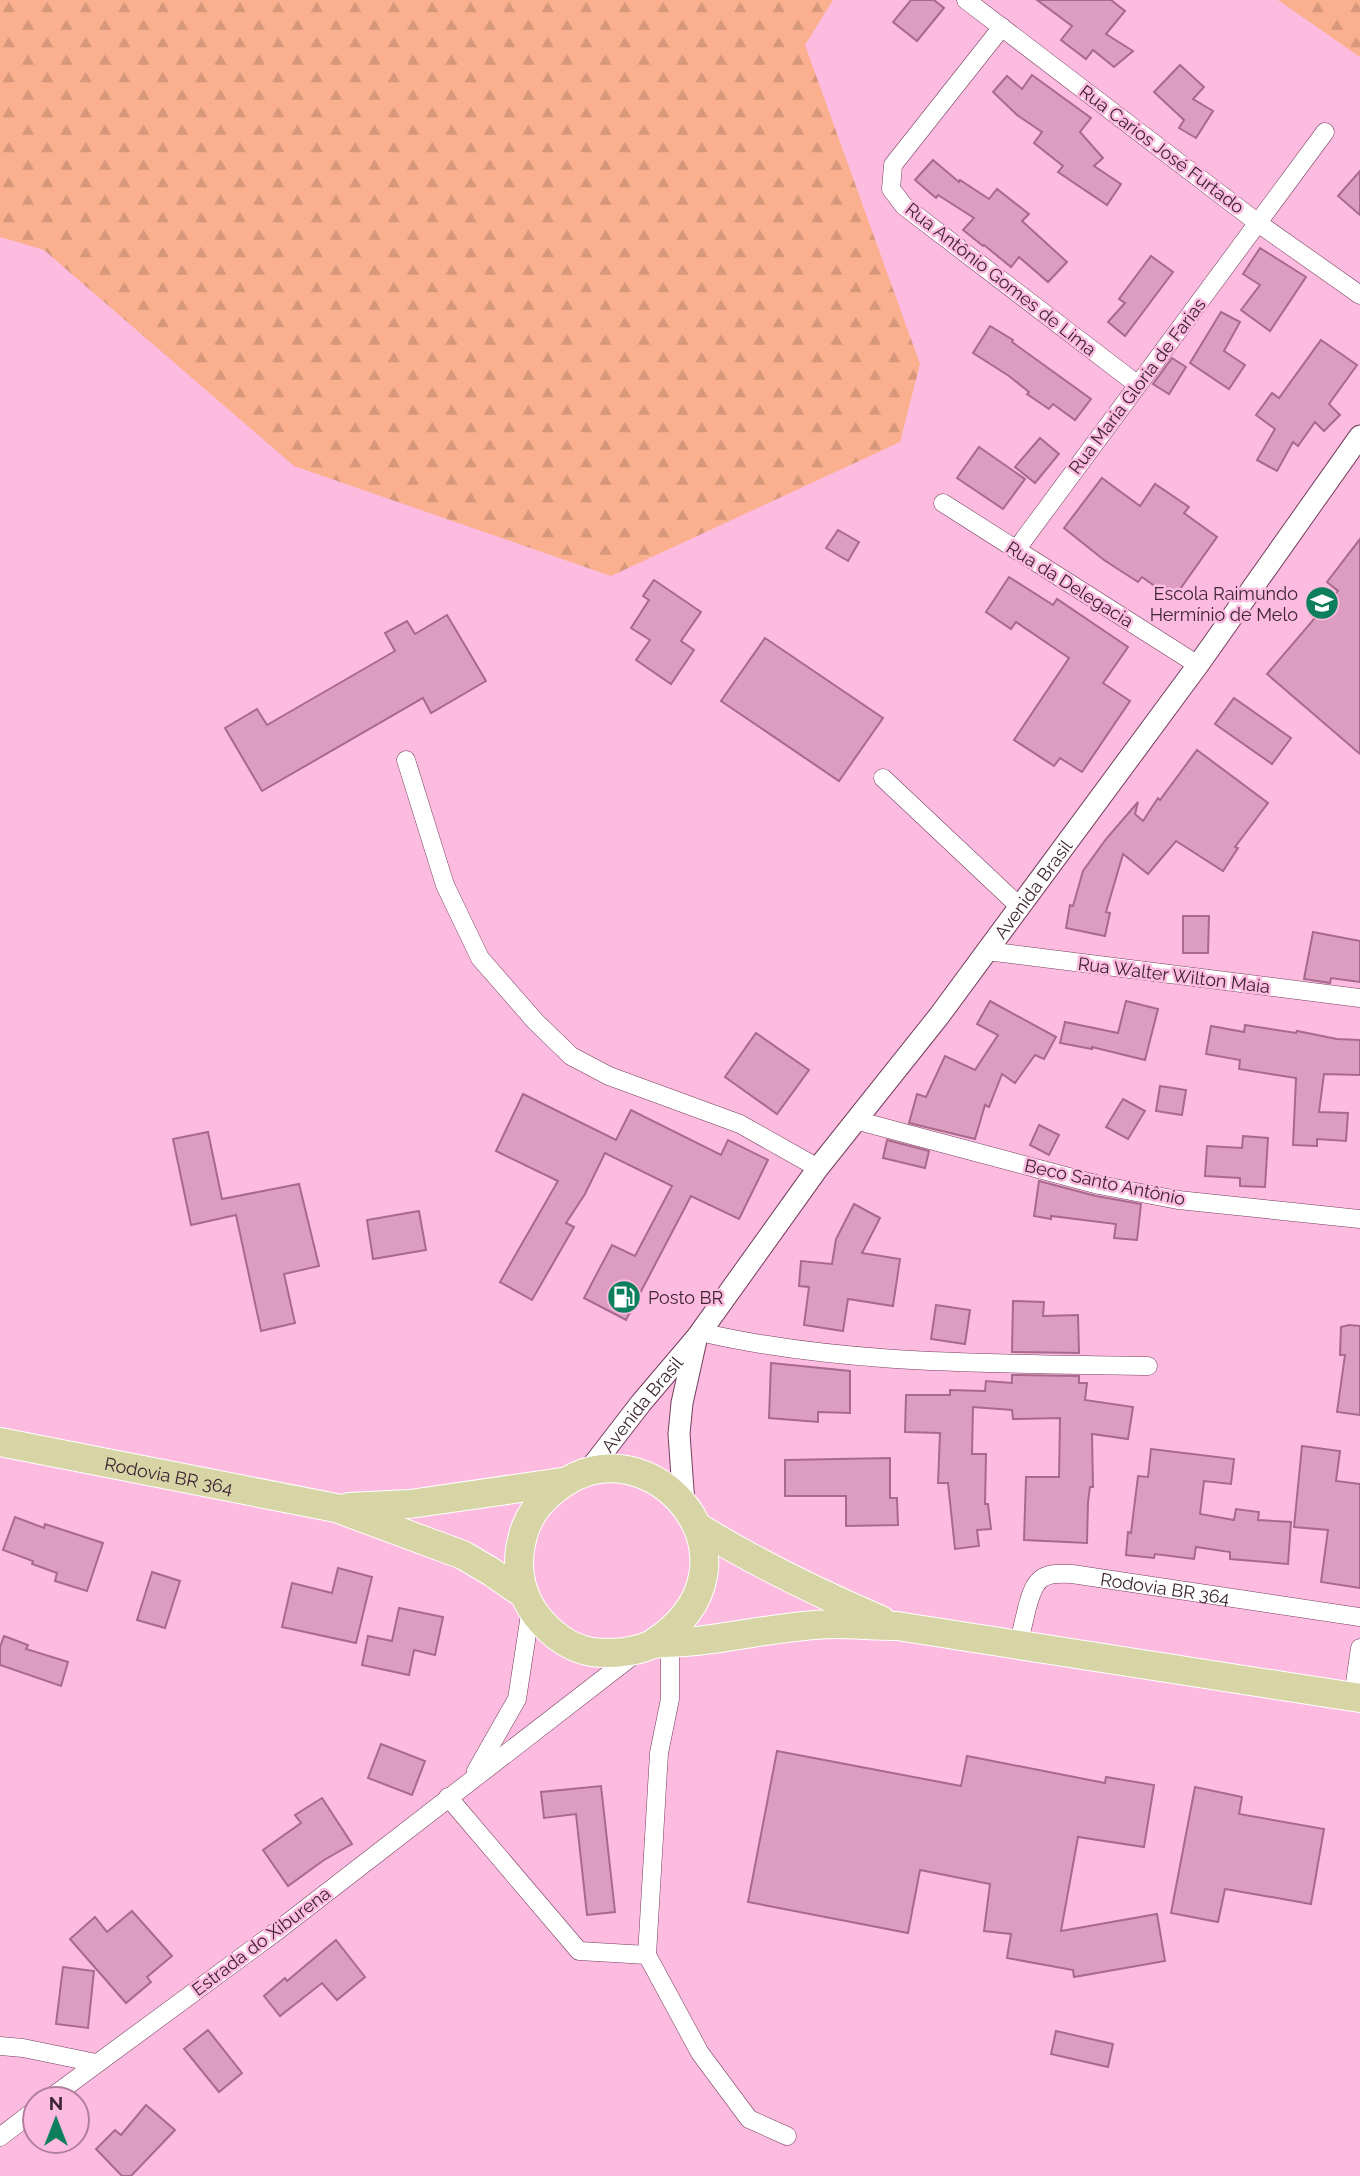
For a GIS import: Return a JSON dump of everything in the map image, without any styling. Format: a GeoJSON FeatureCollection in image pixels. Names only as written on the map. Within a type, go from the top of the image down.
{"type":"FeatureCollection","features":[{"type":"Feature","properties":{"kind":"main road","name":"Rodovia BR 364"},"geometry":{"type":"LineString","coordinates":[[0,1442],[336,1508],[463,1555],[490,1571],[528,1602],[546,1628],[567,1643],[590,1651],[615,1654],[654,1646],[833,1624],[897,1626],[1356,1698]]}},
{"type":"Feature","properties":{"kind":"main road","name":"Rodovia BR 364"},"geometry":{"type":"LineString","coordinates":[[336,1508],[410,1504],[614,1469],[640,1474],[664,1486],[691,1516],[747,1558],[786,1574],[814,1592],[897,1626]]}},
{"type":"Feature","properties":{"kind":"main road"},"geometry":{"type":"LineString","coordinates":[[528,1602],[519,1570],[520,1544],[528,1519],[544,1498],[576,1477]]}},
{"type":"Feature","properties":{"kind":"main road"},"geometry":{"type":"LineString","coordinates":[[654,1646],[687,1615],[698,1595],[704,1573],[704,1550],[691,1516]]}},
{"type":"Feature","properties":{"kind":"street","name":"Rua Carios José Furtado"},"geometry":{"type":"LineString","coordinates":[[966,0],[1258,223],[1360,295]]}},
{"type":"Feature","properties":{"kind":"street","name":"Rua Antônio Gomes de Lima"},"geometry":{"type":"LineString","coordinates":[[1002,27],[892,165],[891,188],[904,206],[1138,385]]}},
{"type":"Feature","properties":{"kind":"street","name":"Rua Maria Gloria de Farias"},"geometry":{"type":"LineString","coordinates":[[1016,550],[1325,132]]}},
{"type":"Feature","properties":{"kind":"street","name":"Avenida Brasil"},"geometry":{"type":"LineString","coordinates":[[576,1477],[699,1335],[818,1168],[939,1016],[1198,665],[1360,436]]}},
{"type":"Feature","properties":{"kind":"street","name":"Rua da Delegacia"},"geometry":{"type":"LineString","coordinates":[[943,503],[1198,665]]}},
{"type":"Feature","properties":{"kind":"street"},"geometry":{"type":"LineString","coordinates":[[406,761],[445,885],[480,958],[535,1021],[571,1056],[609,1076],[740,1124],[818,1168]]}},
{"type":"Feature","properties":{"kind":"street"},"geometry":{"type":"LineString","coordinates":[[883,778],[1020,907]]}},
{"type":"Feature","properties":{"kind":"street","name":"Rua Walter Wilton Maia"},"geometry":{"type":"LineString","coordinates":[[987,951],[1360,998]]}},
{"type":"Feature","properties":{"kind":"street","name":"Beco Santo Antônio"},"geometry":{"type":"LineString","coordinates":[[855,1120],[1098,1185],[1178,1200],[1360,1219]]}},
{"type":"Feature","properties":{"kind":"street","name":"Avenida Brasil"},"geometry":{"type":"LineString","coordinates":[[691,1516],[679,1434],[682,1403],[699,1335]]}},
{"type":"Feature","properties":{"kind":"street"},"geometry":{"type":"LineString","coordinates":[[699,1335],[776,1348],[975,1363],[1148,1366]]}},
{"type":"Feature","properties":{"kind":"street","name":"Rodovia BR 364"},"geometry":{"type":"LineString","coordinates":[[1018,1646],[1032,1587],[1041,1578],[1054,1573],[1360,1617]]}},
{"type":"Feature","properties":{"kind":"street","name":"Estrada do Xiburena"},"geometry":{"type":"LineString","coordinates":[[471,1780],[517,1699],[528,1602]]}},
{"type":"Feature","properties":{"kind":"street"},"geometry":{"type":"LineString","coordinates":[[654,1646],[670,1699],[659,1753],[648,1955],[700,2053],[749,2119],[787,2136]]}},
{"type":"Feature","properties":{"kind":"street","name":"Estrada do Xiburena"},"geometry":{"type":"LineString","coordinates":[[67,2085],[277,1931],[471,1780],[654,1646]]}},
{"type":"Feature","properties":{"kind":"street"},"geometry":{"type":"LineString","coordinates":[[1356,1698],[1360,1648]]}},
{"type":"Feature","properties":{"kind":"street"},"geometry":{"type":"LineString","coordinates":[[449,1797],[579,1951],[648,1955]]}},
{"type":"Feature","properties":{"kind":"street"},"geometry":{"type":"LineString","coordinates":[[0,2046],[96,2063]]}},
{"type":"Feature","properties":{"kind":"street"},"geometry":{"type":"LineString","coordinates":[[0,2137],[21,2121]]}},
{"type":"Feature","properties":{"kind":"green space"},"geometry":{"type":"Polygon","coordinates":[[[0,0],[833,0],[805,45],[920,364],[900,442],[611,576],[294,466],[44,250],[0,237],[0,0]]]}},
{"type":"Feature","properties":{"kind":"green space"},"geometry":{"type":"Polygon","coordinates":[[[1278,0],[1360,0],[1360,57],[1278,0]]]}},
{"type":"Feature","properties":{"kind":"building"},"geometry":{"type":"Polygon","coordinates":[[[911,0],[934,0],[944,8],[917,41],[893,22],[911,0]]]}},
{"type":"Feature","properties":{"kind":"building"},"geometry":{"type":"Polygon","coordinates":[[[1037,0],[1111,0],[1125,11],[1106,34],[1133,51],[1114,67],[1093,50],[1086,59],[1061,40],[1072,26],[1037,0]]]}},
{"type":"Feature","properties":{"kind":"building"},"geometry":{"type":"Polygon","coordinates":[[[1180,65],[1204,87],[1193,99],[1213,111],[1196,138],[1179,128],[1184,120],[1154,92],[1180,65]]]}},
{"type":"Feature","properties":{"kind":"building"},"geometry":{"type":"Polygon","coordinates":[[[1032,75],[1091,118],[1080,132],[1103,158],[1094,166],[1121,184],[1107,205],[1058,172],[1063,166],[1034,143],[1042,132],[1017,115],[993,92],[1007,76],[1022,89],[1032,75]]]}},
{"type":"Feature","properties":{"kind":"building"},"geometry":{"type":"Polygon","coordinates":[[[933,160],[959,182],[960,180],[989,199],[997,189],[1029,214],[1022,221],[1067,262],[1048,282],[1019,257],[1011,267],[983,246],[963,230],[974,218],[938,195],[936,198],[915,180],[933,160]]]}},
{"type":"Feature","properties":{"kind":"building"},"geometry":{"type":"Polygon","coordinates":[[[1360,171],[1360,215],[1338,196],[1360,171]]]}},
{"type":"Feature","properties":{"kind":"building"},"geometry":{"type":"Polygon","coordinates":[[[1260,248],[1306,277],[1270,331],[1241,310],[1260,285],[1243,274],[1260,248]]]}},
{"type":"Feature","properties":{"kind":"building"},"geometry":{"type":"Polygon","coordinates":[[[1151,256],[1173,272],[1125,336],[1108,322],[1125,303],[1119,299],[1151,256]]]}},
{"type":"Feature","properties":{"kind":"building"},"geometry":{"type":"Polygon","coordinates":[[[1221,312],[1240,322],[1224,351],[1245,365],[1229,389],[1190,363],[1221,312]]]}},
{"type":"Feature","properties":{"kind":"building"},"geometry":{"type":"Polygon","coordinates":[[[990,326],[1013,340],[1012,342],[1091,399],[1075,420],[1053,404],[1049,409],[1027,394],[1029,392],[1009,376],[973,353],[990,326]]]}},
{"type":"Feature","properties":{"kind":"building"},"geometry":{"type":"Polygon","coordinates":[[[1321,340],[1357,365],[1329,404],[1340,415],[1324,431],[1315,422],[1298,446],[1293,442],[1277,471],[1257,460],[1275,429],[1256,415],[1272,393],[1279,398],[1321,340]]]}},
{"type":"Feature","properties":{"kind":"building"},"geometry":{"type":"Polygon","coordinates":[[[1172,358],[1186,367],[1169,394],[1153,384],[1172,358]]]}},
{"type":"Feature","properties":{"kind":"building"},"geometry":{"type":"Polygon","coordinates":[[[1040,438],[1059,454],[1035,483],[1015,467],[1040,438]]]}},
{"type":"Feature","properties":{"kind":"building"},"geometry":{"type":"Polygon","coordinates":[[[979,447],[1025,479],[1003,509],[957,478],[979,447]]]}},
{"type":"Feature","properties":{"kind":"building"},"geometry":{"type":"Polygon","coordinates":[[[1102,478],[1140,506],[1155,484],[1189,507],[1184,513],[1217,537],[1173,599],[1142,577],[1138,582],[1104,560],[1064,528],[1102,478]]]}},
{"type":"Feature","properties":{"kind":"building"},"geometry":{"type":"Polygon","coordinates":[[[838,530],[859,542],[848,561],[826,548],[838,530]]]}},
{"type":"Feature","properties":{"kind":"building"},"geometry":{"type":"Polygon","coordinates":[[[1360,539],[1360,754],[1267,674],[1338,591],[1327,582],[1360,539]]]}},
{"type":"Feature","properties":{"kind":"building"},"geometry":{"type":"Polygon","coordinates":[[[1009,577],[1053,605],[1057,599],[1128,647],[1103,683],[1130,701],[1082,772],[1060,758],[1054,766],[1014,740],[1069,658],[1016,622],[1011,629],[986,612],[1009,577]]]}},
{"type":"Feature","properties":{"kind":"building"},"geometry":{"type":"Polygon","coordinates":[[[654,580],[701,612],[681,641],[694,650],[671,684],[636,660],[650,640],[631,628],[649,600],[643,596],[654,580]]]}},
{"type":"Feature","properties":{"kind":"building"},"geometry":{"type":"Polygon","coordinates":[[[447,615],[486,681],[431,713],[423,698],[262,791],[225,728],[257,709],[267,725],[395,651],[385,633],[407,621],[415,634],[447,615]]]}},
{"type":"Feature","properties":{"kind":"building"},"geometry":{"type":"Polygon","coordinates":[[[765,638],[883,718],[839,781],[721,701],[765,638]]]}},
{"type":"Feature","properties":{"kind":"building"},"geometry":{"type":"Polygon","coordinates":[[[1234,698],[1291,738],[1272,764],[1215,724],[1234,698]]]}},
{"type":"Feature","properties":{"kind":"building"},"geometry":{"type":"Polygon","coordinates":[[[1197,750],[1268,803],[1235,847],[1238,848],[1223,871],[1176,841],[1148,874],[1123,854],[1106,912],[1110,913],[1105,936],[1066,928],[1070,905],[1073,906],[1083,871],[1106,839],[1138,802],[1135,814],[1143,821],[1197,750]]]}},
{"type":"Feature","properties":{"kind":"building"},"geometry":{"type":"Polygon","coordinates":[[[1183,916],[1209,916],[1208,953],[1183,953],[1183,916]]]}},
{"type":"Feature","properties":{"kind":"building"},"geometry":{"type":"Polygon","coordinates":[[[1313,932],[1360,941],[1360,982],[1331,978],[1330,983],[1304,979],[1313,932]]]}},
{"type":"Feature","properties":{"kind":"building"},"geometry":{"type":"Polygon","coordinates":[[[990,1001],[1056,1037],[1044,1059],[1035,1055],[1015,1083],[1002,1074],[989,1107],[985,1105],[975,1139],[909,1123],[917,1094],[926,1097],[945,1056],[975,1070],[998,1035],[977,1024],[990,1001]]]}},
{"type":"Feature","properties":{"kind":"building"},"geometry":{"type":"Polygon","coordinates":[[[1126,1001],[1158,1009],[1145,1060],[1092,1047],[1060,1043],[1065,1022],[1118,1033],[1126,1001]]]}},
{"type":"Feature","properties":{"kind":"building"},"geometry":{"type":"Polygon","coordinates":[[[1245,1025],[1360,1040],[1360,1075],[1324,1074],[1319,1112],[1348,1113],[1346,1141],[1317,1139],[1317,1146],[1293,1145],[1296,1078],[1239,1069],[1240,1060],[1206,1054],[1211,1026],[1244,1032],[1245,1025]]]}},
{"type":"Feature","properties":{"kind":"building"},"geometry":{"type":"Polygon","coordinates":[[[756,1033],[809,1070],[777,1114],[725,1077],[756,1033]]]}},
{"type":"Feature","properties":{"kind":"building"},"geometry":{"type":"Polygon","coordinates":[[[1160,1086],[1186,1090],[1182,1115],[1156,1111],[1160,1086]]]}},
{"type":"Feature","properties":{"kind":"building"},"geometry":{"type":"Polygon","coordinates":[[[523,1094],[616,1140],[631,1110],[721,1155],[728,1140],[768,1160],[739,1219],[691,1196],[626,1320],[584,1298],[612,1245],[635,1256],[672,1186],[605,1153],[585,1194],[566,1223],[574,1227],[532,1300],[500,1282],[558,1181],[496,1151],[523,1094]]]}},
{"type":"Feature","properties":{"kind":"building"},"geometry":{"type":"Polygon","coordinates":[[[1123,1099],[1145,1111],[1128,1139],[1106,1127],[1123,1099]]]}},
{"type":"Feature","properties":{"kind":"building"},"geometry":{"type":"Polygon","coordinates":[[[1039,1125],[1059,1135],[1049,1155],[1030,1145],[1039,1125]]]}},
{"type":"Feature","properties":{"kind":"building"},"geometry":{"type":"Polygon","coordinates":[[[208,1132],[222,1199],[299,1184],[319,1266],[284,1274],[295,1323],[261,1331],[236,1215],[191,1225],[173,1139],[208,1132]]]}},
{"type":"Feature","properties":{"kind":"building"},"geometry":{"type":"Polygon","coordinates":[[[1243,1136],[1268,1138],[1265,1187],[1240,1186],[1240,1178],[1205,1176],[1207,1146],[1242,1148],[1243,1136]]]}},
{"type":"Feature","properties":{"kind":"building"},"geometry":{"type":"Polygon","coordinates":[[[887,1140],[929,1151],[925,1168],[883,1158],[887,1140]]]}},
{"type":"Feature","properties":{"kind":"building"},"geometry":{"type":"Polygon","coordinates":[[[1039,1181],[1141,1204],[1137,1240],[1114,1238],[1116,1224],[1034,1216],[1039,1181]]]}},
{"type":"Feature","properties":{"kind":"building"},"geometry":{"type":"Polygon","coordinates":[[[854,1204],[880,1218],[862,1253],[900,1259],[893,1306],[848,1299],[843,1331],[804,1325],[809,1287],[799,1286],[801,1261],[832,1264],[836,1239],[854,1204]]]}},
{"type":"Feature","properties":{"kind":"building"},"geometry":{"type":"Polygon","coordinates":[[[419,1211],[426,1250],[373,1259],[367,1220],[419,1211]]]}},
{"type":"Feature","properties":{"kind":"building"},"geometry":{"type":"Polygon","coordinates":[[[1013,1301],[1044,1302],[1043,1316],[1078,1315],[1079,1353],[1012,1352],[1013,1301]]]}},
{"type":"Feature","properties":{"kind":"building"},"geometry":{"type":"Polygon","coordinates":[[[936,1305],[970,1310],[965,1344],[931,1339],[936,1305]]]}},
{"type":"Feature","properties":{"kind":"building"},"geometry":{"type":"Polygon","coordinates":[[[1360,1326],[1360,1415],[1337,1412],[1345,1355],[1340,1355],[1341,1327],[1360,1326]]]}},
{"type":"Feature","properties":{"kind":"building"},"geometry":{"type":"Polygon","coordinates":[[[771,1363],[850,1371],[850,1413],[818,1412],[818,1422],[769,1418],[771,1363]]]}},
{"type":"Feature","properties":{"kind":"building"},"geometry":{"type":"Polygon","coordinates":[[[1012,1375],[1079,1376],[1079,1383],[1087,1383],[1085,1400],[1133,1407],[1128,1439],[1092,1434],[1093,1487],[1090,1487],[1088,1502],[1087,1543],[1024,1540],[1026,1477],[1059,1477],[1060,1418],[1013,1419],[1012,1410],[973,1407],[972,1454],[986,1454],[985,1504],[988,1504],[991,1529],[977,1530],[979,1546],[955,1549],[948,1483],[938,1483],[940,1433],[905,1432],[906,1395],[950,1395],[950,1390],[985,1391],[986,1381],[1012,1383],[1012,1375]]]}},
{"type":"Feature","properties":{"kind":"building"},"geometry":{"type":"Polygon","coordinates":[[[1302,1446],[1340,1451],[1336,1481],[1360,1484],[1360,1588],[1321,1582],[1328,1530],[1294,1527],[1302,1446]]]}},
{"type":"Feature","properties":{"kind":"building"},"geometry":{"type":"Polygon","coordinates":[[[1151,1449],[1234,1459],[1231,1484],[1204,1481],[1200,1514],[1234,1520],[1236,1509],[1259,1512],[1258,1520],[1291,1522],[1288,1564],[1230,1559],[1230,1552],[1196,1547],[1194,1559],[1155,1554],[1154,1558],[1126,1555],[1138,1476],[1148,1477],[1151,1449]]]}},
{"type":"Feature","properties":{"kind":"building"},"geometry":{"type":"Polygon","coordinates":[[[890,1458],[890,1498],[897,1498],[898,1525],[846,1526],[846,1496],[785,1496],[785,1460],[890,1458]]]}},
{"type":"Feature","properties":{"kind":"building"},"geometry":{"type":"Polygon","coordinates":[[[15,1517],[44,1528],[45,1524],[103,1543],[87,1591],[55,1581],[57,1573],[3,1550],[15,1517]]]}},
{"type":"Feature","properties":{"kind":"building"},"geometry":{"type":"Polygon","coordinates":[[[338,1568],[372,1577],[356,1643],[282,1627],[292,1583],[332,1593],[338,1568]]]}},
{"type":"Feature","properties":{"kind":"building"},"geometry":{"type":"Polygon","coordinates":[[[152,1572],[180,1581],[165,1628],[137,1620],[152,1572]]]}},
{"type":"Feature","properties":{"kind":"building"},"geometry":{"type":"Polygon","coordinates":[[[399,1608],[443,1617],[435,1655],[414,1650],[409,1675],[362,1665],[368,1636],[392,1641],[399,1608]]]}},
{"type":"Feature","properties":{"kind":"building"},"geometry":{"type":"Polygon","coordinates":[[[4,1636],[28,1645],[26,1649],[68,1662],[61,1686],[0,1665],[0,1647],[4,1636]]]}},
{"type":"Feature","properties":{"kind":"building"},"geometry":{"type":"Polygon","coordinates":[[[381,1744],[425,1761],[412,1795],[368,1778],[381,1744]]]}},
{"type":"Feature","properties":{"kind":"building"},"geometry":{"type":"Polygon","coordinates":[[[777,1751],[961,1786],[967,1756],[1105,1783],[1106,1777],[1154,1785],[1144,1847],[1078,1837],[1061,1931],[1157,1914],[1165,1961],[1074,1977],[1073,1970],[1007,1958],[1011,1934],[984,1931],[990,1884],[920,1870],[908,1933],[748,1902],[777,1751]]]}},
{"type":"Feature","properties":{"kind":"building"},"geometry":{"type":"Polygon","coordinates":[[[601,1786],[615,1912],[587,1915],[576,1814],[544,1818],[541,1792],[601,1786]]]}},
{"type":"Feature","properties":{"kind":"building"},"geometry":{"type":"Polygon","coordinates":[[[1195,1787],[1242,1797],[1239,1814],[1324,1829],[1311,1904],[1225,1889],[1218,1922],[1171,1913],[1195,1787]]]}},
{"type":"Feature","properties":{"kind":"building"},"geometry":{"type":"Polygon","coordinates":[[[322,1798],[352,1844],[288,1886],[263,1850],[301,1823],[295,1815],[322,1798]]]}},
{"type":"Feature","properties":{"kind":"building"},"geometry":{"type":"Polygon","coordinates":[[[132,1911],[172,1956],[147,1977],[151,1982],[126,2003],[70,1939],[95,1917],[107,1932],[132,1911]]]}},
{"type":"Feature","properties":{"kind":"building"},"geometry":{"type":"Polygon","coordinates":[[[336,1940],[365,1977],[337,2000],[322,1983],[280,2016],[264,1996],[285,1978],[287,1981],[336,1940]]]}},
{"type":"Feature","properties":{"kind":"building"},"geometry":{"type":"Polygon","coordinates":[[[63,1967],[94,1971],[88,2028],[56,2024],[63,1967]]]}},
{"type":"Feature","properties":{"kind":"building"},"geometry":{"type":"Polygon","coordinates":[[[208,2030],[242,2073],[219,2092],[184,2049],[208,2030]]]}},
{"type":"Feature","properties":{"kind":"building"},"geometry":{"type":"Polygon","coordinates":[[[1056,2031],[1113,2044],[1108,2067],[1051,2054],[1056,2031]]]}},
{"type":"Feature","properties":{"kind":"building"},"geometry":{"type":"Polygon","coordinates":[[[146,2105],[175,2130],[131,2176],[122,2176],[96,2149],[115,2130],[121,2135],[146,2105]]]}},
{"type":"Feature","properties":{"kind":"place","name":"Escola Raimundo Hermínio de Melo"},"geometry":{"type":"Point","coordinates":[1322,603]}},
{"type":"Feature","properties":{"kind":"place","name":"Posto BR"},"geometry":{"type":"Point","coordinates":[624,1297]}}]}
